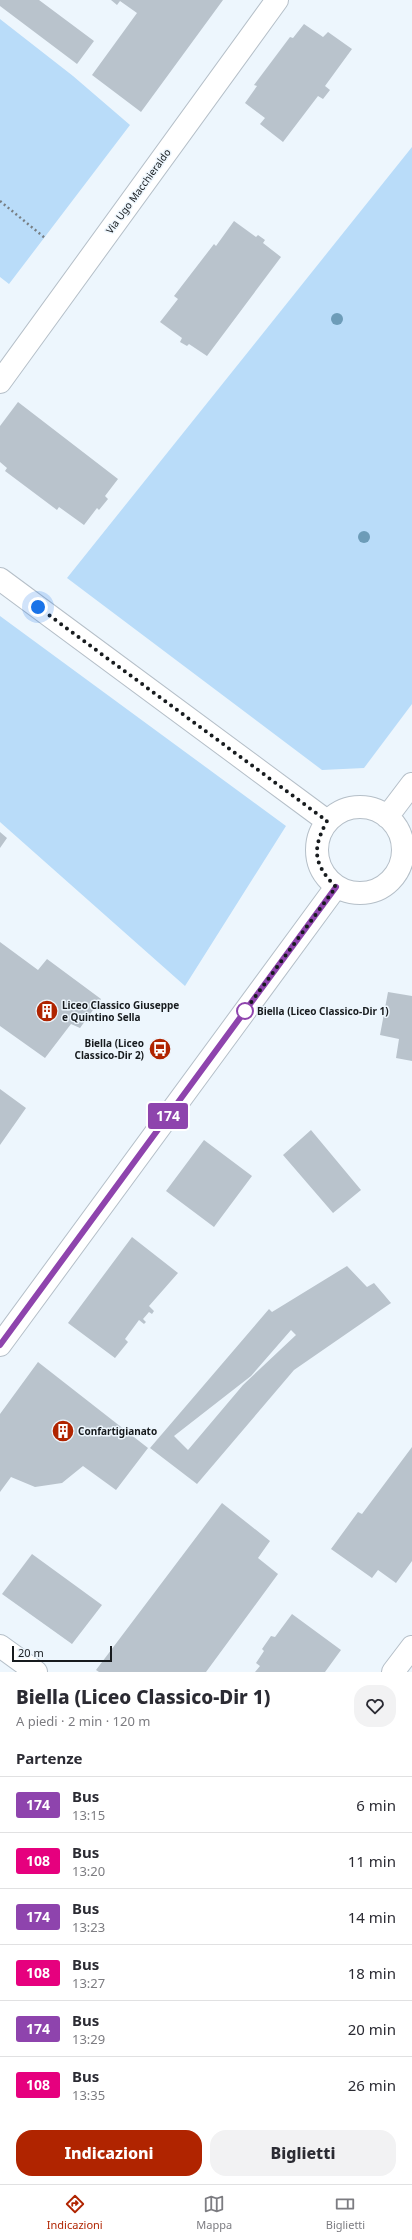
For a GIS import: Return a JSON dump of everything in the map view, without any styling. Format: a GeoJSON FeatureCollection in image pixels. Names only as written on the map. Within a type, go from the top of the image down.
{"type":"FeatureCollection","features":[{"type":"Feature","properties":{"kind":"street","name":"Via Ugo Macchieraldo"},"geometry":{"type":"LineString","coordinates":[[0,382],[277,0]]}},
{"type":"Feature","properties":{"kind":"street"},"geometry":{"type":"LineString","coordinates":[[0,578],[327,821]]}},
{"type":"Feature","properties":{"kind":"street"},"geometry":{"type":"LineString","coordinates":[[387,817],[412,784]]}},
{"type":"Feature","properties":{"kind":"street"},"geometry":{"type":"LineString","coordinates":[[356,807],[373,809],[387,817],[398,829],[402,843],[404,879],[369,893],[352,893],[336,887],[322,873],[316,856],[318,838],[327,821],[340,811],[356,807]]}},
{"type":"Feature","properties":{"kind":"street"},"geometry":{"type":"LineString","coordinates":[[0,1345],[336,887]]}},
{"type":"Feature","properties":{"kind":"street"},"geometry":{"type":"LineString","coordinates":[[0,1646],[36,1672]]}},
{"type":"Feature","properties":{"kind":"street"},"geometry":{"type":"LineString","coordinates":[[393,1672],[412,1647]]}},
{"type":"Feature","properties":{"kind":"path"},"geometry":{"type":"LineString","coordinates":[[0,201],[45,238]]}},
{"type":"Feature","properties":{"kind":"shaded area"},"geometry":{"type":"Polygon","coordinates":[[[0,19],[73,76],[130,125],[9,284],[0,277],[0,19]]]}},
{"type":"Feature","properties":{"kind":"shaded area"},"geometry":{"type":"Polygon","coordinates":[[[412,147],[412,704],[364,768],[322,770],[67,578],[412,147]]]}},
{"type":"Feature","properties":{"kind":"shaded area"},"geometry":{"type":"Polygon","coordinates":[[[0,616],[286,826],[185,986],[0,822],[0,616]]]}},
{"type":"Feature","properties":{"kind":"building"},"geometry":{"type":"Polygon","coordinates":[[[0,0],[39,0],[94,41],[77,64],[0,6],[0,0]]]}},
{"type":"Feature","properties":{"kind":"building"},"geometry":{"type":"Polygon","coordinates":[[[111,0],[223,0],[141,112],[92,75],[137,13],[120,1],[117,5],[111,0]]]}},
{"type":"Feature","properties":{"kind":"building"},"geometry":{"type":"Polygon","coordinates":[[[304,24],[323,37],[328,32],[352,49],[325,86],[330,90],[323,99],[318,96],[283,142],[260,124],[265,118],[245,103],[257,86],[254,85],[290,37],[293,38],[304,24]]]}},
{"type":"Feature","properties":{"kind":"building"},"geometry":{"type":"Polygon","coordinates":[[[234,221],[256,237],[258,235],[265,240],[263,243],[281,257],[207,356],[189,344],[187,346],[180,342],[182,338],[160,322],[178,299],[174,296],[214,244],[216,246],[234,221]]]}},
{"type":"Feature","properties":{"kind":"building"},"geometry":{"type":"Polygon","coordinates":[[[18,402],[118,479],[105,496],[108,499],[99,510],[97,508],[84,525],[59,507],[57,510],[5,471],[7,468],[0,462],[0,426],[18,402]]]}},
{"type":"Feature","properties":{"kind":"building"},"geometry":{"type":"Polygon","coordinates":[[[0,832],[7,838],[0,848],[0,832]]]}},
{"type":"Feature","properties":{"kind":"building","name":"Liceo Classico Giuseppe e Quintino Sella"},"geometry":{"type":"Polygon","coordinates":[[[0,942],[38,970],[47,959],[101,999],[80,1028],[71,1024],[45,1058],[0,1026],[0,942]]]}},
{"type":"Feature","properties":{"kind":"building"},"geometry":{"type":"Polygon","coordinates":[[[388,992],[412,996],[412,1061],[396,1058],[399,1039],[380,1035],[388,992]]]}},
{"type":"Feature","properties":{"kind":"building"},"geometry":{"type":"Polygon","coordinates":[[[0,1089],[26,1108],[0,1145],[0,1089]]]}},
{"type":"Feature","properties":{"kind":"building"},"geometry":{"type":"Polygon","coordinates":[[[311,1130],[361,1190],[333,1213],[283,1155],[311,1130]]]}},
{"type":"Feature","properties":{"kind":"building"},"geometry":{"type":"Polygon","coordinates":[[[204,1140],[252,1176],[214,1227],[166,1191],[204,1140]]]}},
{"type":"Feature","properties":{"kind":"building"},"geometry":{"type":"Polygon","coordinates":[[[132,1237],[178,1273],[149,1306],[154,1311],[152,1314],[149,1312],[143,1319],[146,1322],[144,1324],[139,1320],[125,1339],[128,1342],[115,1358],[68,1323],[132,1237]]]}},
{"type":"Feature","properties":{"kind":"building"},"geometry":{"type":"Polygon","coordinates":[[[347,1266],[367,1287],[374,1283],[391,1303],[294,1370],[197,1484],[150,1448],[269,1309],[272,1312],[347,1266]],[[291,1330],[251,1376],[174,1436],[188,1450],[243,1385],[296,1335],[291,1330]]]}},
{"type":"Feature","properties":{"kind":"building","name":"Confartigianato"},"geometry":{"type":"Polygon","coordinates":[[[38,1362],[148,1448],[116,1490],[83,1466],[62,1483],[35,1487],[11,1477],[0,1492],[0,1414],[38,1362]]]}},
{"type":"Feature","properties":{"kind":"building"},"geometry":{"type":"Polygon","coordinates":[[[412,1447],[412,1561],[396,1583],[378,1570],[372,1578],[331,1549],[358,1512],[362,1514],[412,1447]]]}},
{"type":"Feature","properties":{"kind":"building"},"geometry":{"type":"Polygon","coordinates":[[[222,1503],[270,1541],[258,1558],[278,1574],[206,1672],[99,1672],[96,1670],[222,1503]]]}},
{"type":"Feature","properties":{"kind":"building"},"geometry":{"type":"Polygon","coordinates":[[[32,1554],[102,1605],[72,1644],[2,1594],[32,1554]]]}},
{"type":"Feature","properties":{"kind":"building"},"geometry":{"type":"Polygon","coordinates":[[[292,1614],[341,1650],[325,1672],[255,1672],[260,1666],[256,1663],[264,1651],[262,1649],[271,1636],[275,1637],[292,1614]]]}},
{"type":"Feature","properties":{"kind":"bus line","name":"174"},"geometry":{"type":"LineString","coordinates":[[0,1345],[336,887]]}},
{"type":"Feature","properties":{"kind":"place","name":"Liceo Classico Giuseppe e Quintino Sella"},"geometry":{"type":"Point","coordinates":[47,1011]}},
{"type":"Feature","properties":{"kind":"place","name":"Biella (Liceo Classico-Dir 1)"},"geometry":{"type":"Point","coordinates":[245,1011]}},
{"type":"Feature","properties":{"kind":"place","name":"Biella (Liceo Classico-Dir 2)"},"geometry":{"type":"Point","coordinates":[160,1049]}},
{"type":"Feature","properties":{"kind":"place","name":"Confartigianato"},"geometry":{"type":"Point","coordinates":[63,1431]}},
{"type":"Feature","properties":{"kind":"route"},"geometry":{"type":"LineString","coordinates":[[38,607],[327,821],[318,838],[316,856],[322,873],[336,887],[241,1016],[245,1011]]}}]}
